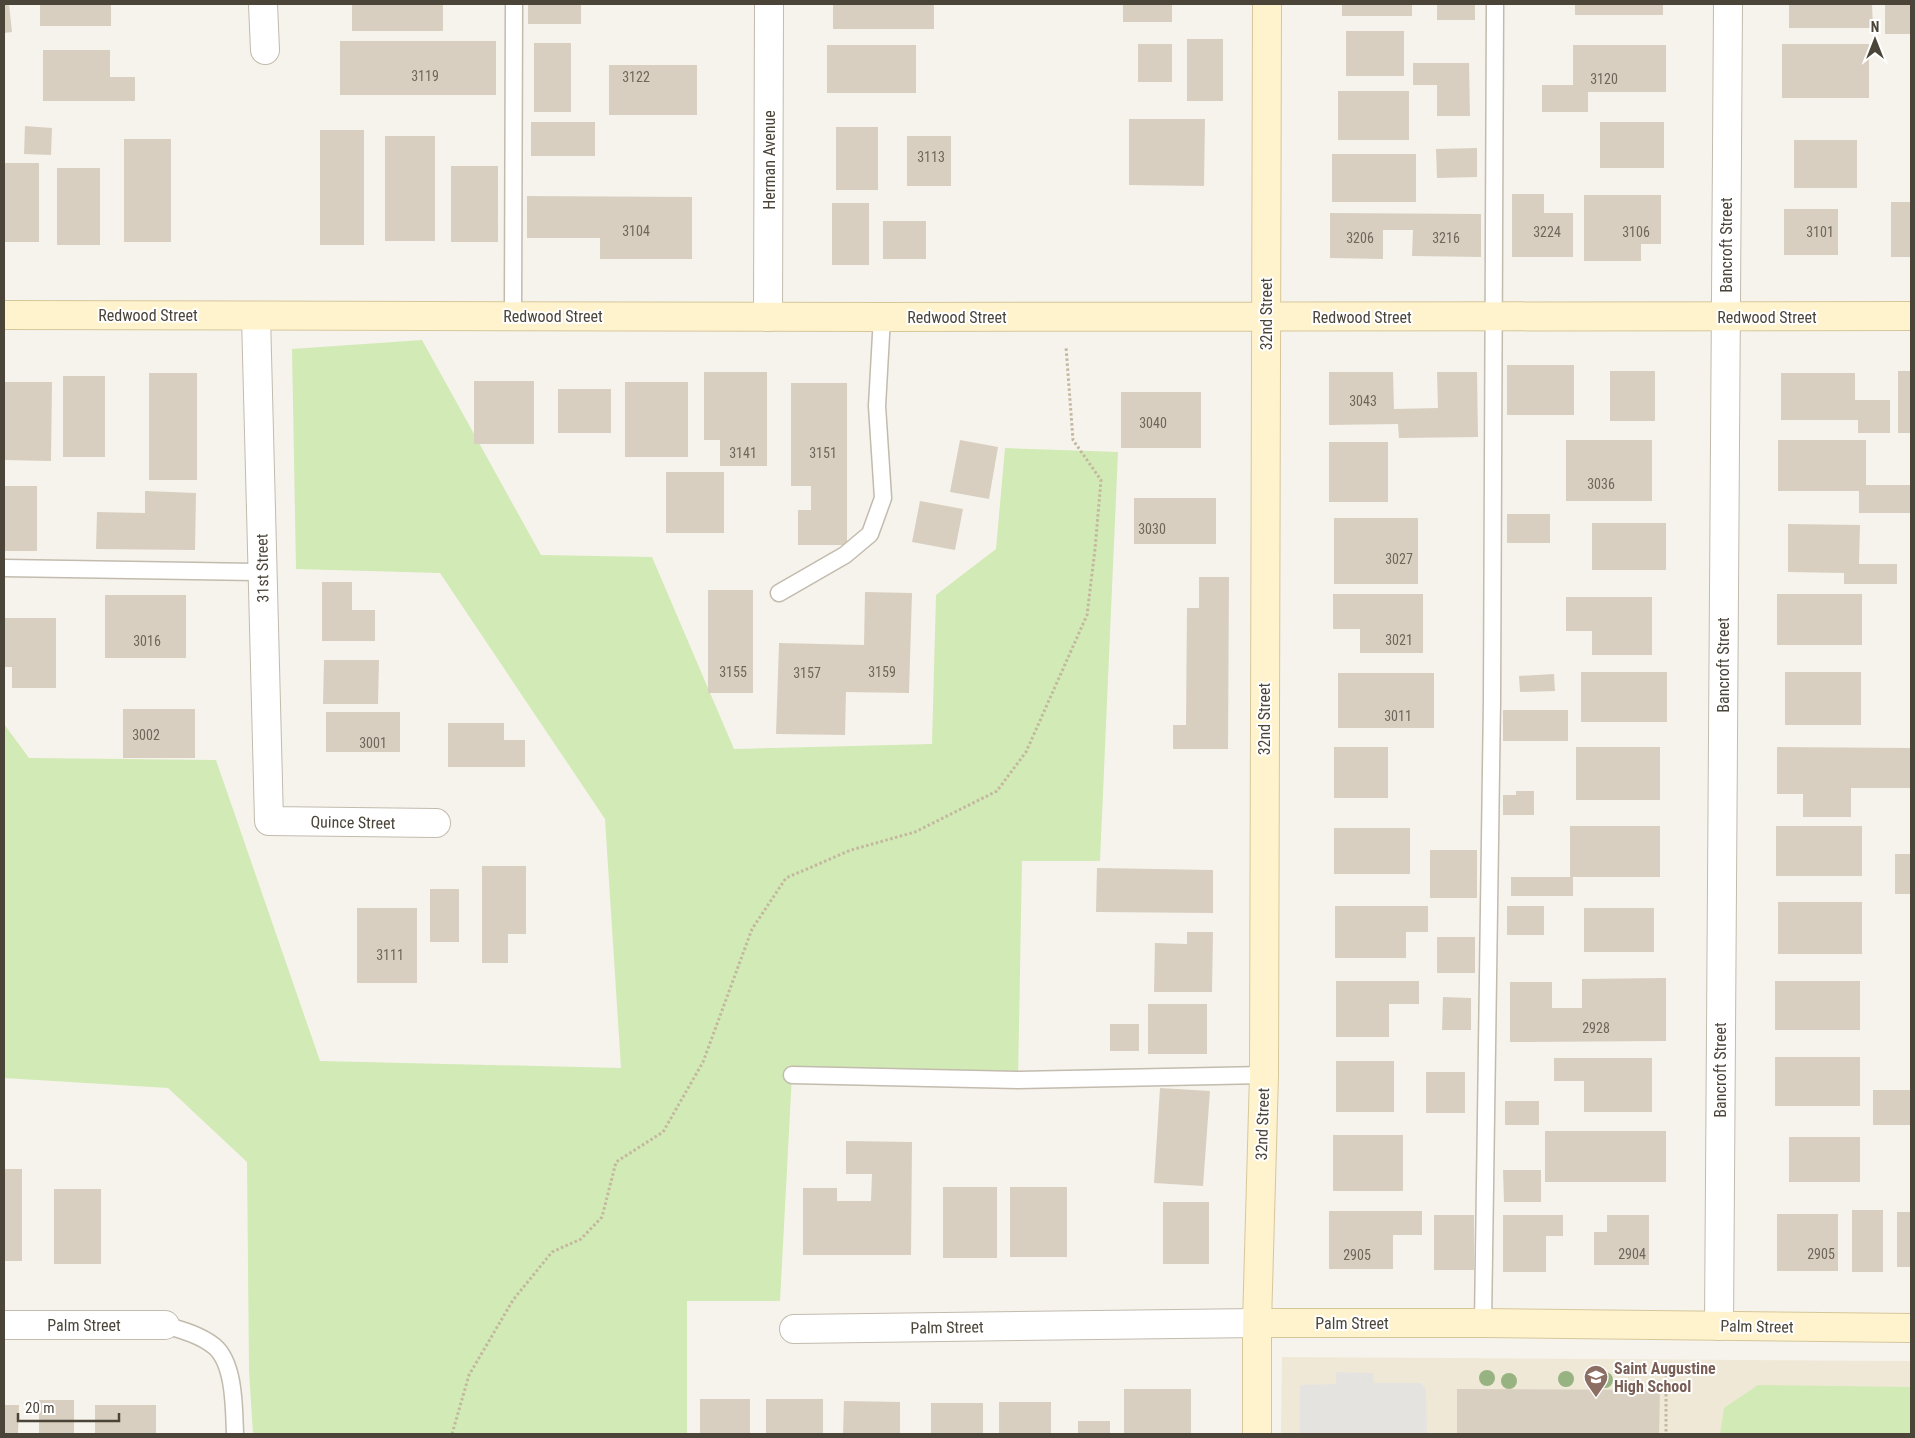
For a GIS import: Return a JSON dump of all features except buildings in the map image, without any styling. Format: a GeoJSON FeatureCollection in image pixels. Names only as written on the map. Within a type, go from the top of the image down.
{"type":"FeatureCollection","features":[{"type":"Feature","properties":{"kind":"street"},"geometry":{"type":"LineString","coordinates":[[263,4],[265,50]]}},
{"type":"Feature","properties":{"kind":"street","name":"Herman Avenue"},"geometry":{"type":"LineString","coordinates":[[768,317],[770,4]]}},
{"type":"Feature","properties":{"kind":"street","name":"32nd Street"},"geometry":{"type":"LineString","coordinates":[[1257,1434],[1257,1323],[1264,1075],[1267,4]]}},
{"type":"Feature","properties":{"kind":"street","name":"Bancroft Street"},"geometry":{"type":"LineString","coordinates":[[1719,1326],[1728,4]]}},
{"type":"Feature","properties":{"kind":"street","name":"Redwood Street"},"geometry":{"type":"LineString","coordinates":[[4,315],[768,317],[1911,316]]}},
{"type":"Feature","properties":{"kind":"street","name":"31st Street"},"geometry":{"type":"LineString","coordinates":[[256,316],[269,821]]}},
{"type":"Feature","properties":{"kind":"street","name":"Quince Street"},"geometry":{"type":"LineString","coordinates":[[269,821],[436,823]]}},
{"type":"Feature","properties":{"kind":"street","name":"Palm Street"},"geometry":{"type":"LineString","coordinates":[[794,1329],[1257,1323],[1483,1323],[1911,1328]]}},
{"type":"Feature","properties":{"kind":"street","name":"Palm Street"},"geometry":{"type":"LineString","coordinates":[[4,1325],[165,1325]]}},
{"type":"Feature","properties":{"kind":"lane"},"geometry":{"type":"LineString","coordinates":[[513,316],[514,4]]}},
{"type":"Feature","properties":{"kind":"lane"},"geometry":{"type":"LineString","coordinates":[[1483,1323],[1495,317],[1495,4]]}},
{"type":"Feature","properties":{"kind":"lane"},"geometry":{"type":"LineString","coordinates":[[779,593],[845,555],[870,534],[883,498],[877,406],[882,317]]}},
{"type":"Feature","properties":{"kind":"lane"},"geometry":{"type":"LineString","coordinates":[[4,568],[262,572]]}},
{"type":"Feature","properties":{"kind":"lane"},"geometry":{"type":"LineString","coordinates":[[792,1075],[1028,1080],[1264,1075]]}},
{"type":"Feature","properties":{"kind":"lane"},"geometry":{"type":"LineString","coordinates":[[165,1325],[192,1333],[215,1347],[226,1367],[234,1398],[234,1434]]}},
{"type":"Feature","properties":{"kind":"path"},"geometry":{"type":"LineString","coordinates":[[452,1434],[469,1375],[514,1300],[552,1252],[581,1239],[602,1217],[616,1162],[663,1132],[703,1062],[752,928],[786,878],[851,850],[915,832],[997,791],[1026,752],[1087,615],[1095,548],[1100,480],[1073,440],[1064,317]]}},
{"type":"Feature","properties":{"kind":"path"},"geometry":{"type":"LineString","coordinates":[[1666,1364],[1666,1434]]}},
{"type":"Feature","properties":{"kind":"shaded area","name":"Saint Augustine High School"},"geometry":{"type":"Polygon","coordinates":[[[1282,1357],[1911,1361],[1911,1434],[1281,1434],[1282,1357]]]}},
{"type":"Feature","properties":{"kind":"shaded area"},"geometry":{"type":"Polygon","coordinates":[[[1336,1372],[1373,1373],[1374,1383],[1421,1383],[1426,1390],[1427,1434],[1300,1434],[1300,1385],[1336,1384],[1336,1372]]]}},
{"type":"Feature","properties":{"kind":"green space"},"geometry":{"type":"Polygon","coordinates":[[[422,340],[541,555],[652,557],[734,749],[932,744],[936,595],[996,549],[1005,448],[1118,452],[1100,861],[1022,861],[1018,1080],[792,1075],[780,1301],[687,1301],[687,1434],[253,1434],[249,1371],[247,1162],[168,1088],[4,1078],[4,724],[29,758],[216,760],[320,1061],[621,1068],[605,819],[440,573],[296,569],[292,349],[422,340]]]}},
{"type":"Feature","properties":{"kind":"green space"},"geometry":{"type":"Polygon","coordinates":[[[1758,1385],[1911,1387],[1911,1434],[1720,1434],[1724,1408],[1758,1385]]]}},
{"type":"Feature","properties":{"kind":"place","name":"Saint Augustine High School"},"geometry":{"type":"Point","coordinates":[1596,1398]}}]}
